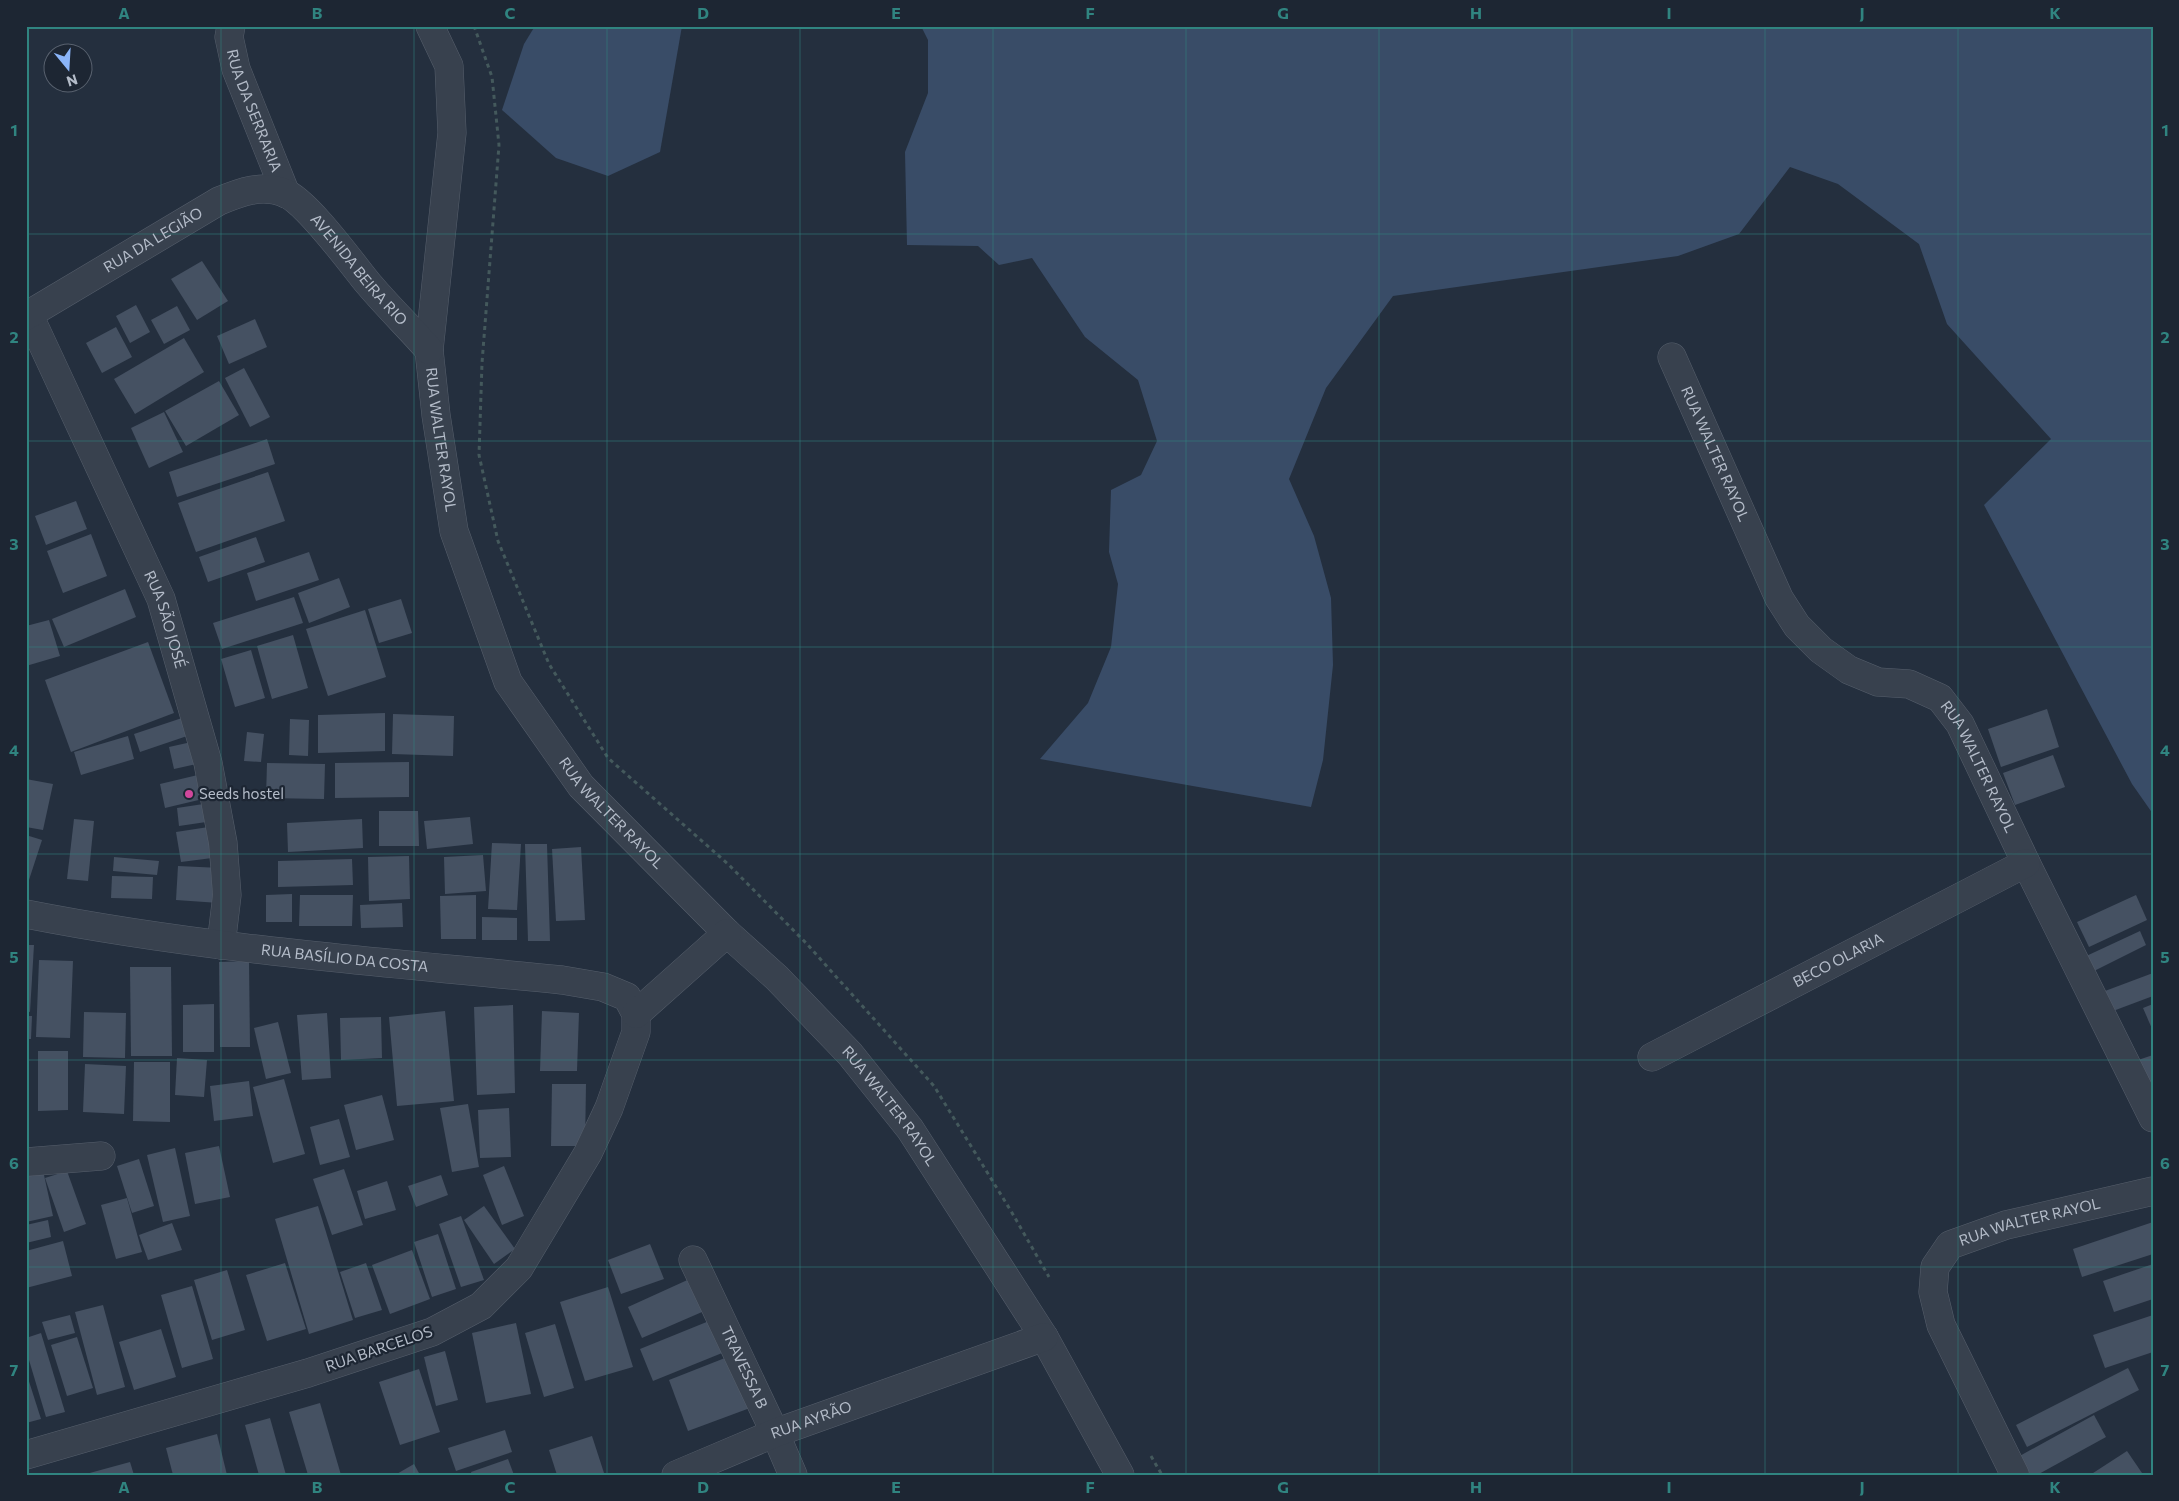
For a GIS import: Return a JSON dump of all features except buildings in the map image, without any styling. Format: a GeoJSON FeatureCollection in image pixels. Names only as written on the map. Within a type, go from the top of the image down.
{"type":"FeatureCollection","features":[{"type":"Feature","properties":{"kind":"street","name":"RUA DA SERRARIA"},"geometry":{"type":"LineString","coordinates":[[231,26],[229,37],[236,69],[286,194]]}},
{"type":"Feature","properties":{"kind":"street","name":"RUA WALTER RAYOL"},"geometry":{"type":"LineString","coordinates":[[430,26],[449,66],[452,133],[429,350],[436,415],[454,531],[508,682],[581,786],[727,933],[778,978],[850,1054],[910,1129],[1044,1337],[1120,1475]]}},
{"type":"Feature","properties":{"kind":"street","name":"RUA DA LEGIÃO"},"geometry":{"type":"LineString","coordinates":[[28,315],[219,201],[241,191],[265,188],[286,194]]}},
{"type":"Feature","properties":{"kind":"street","name":"AVENIDA BEIRA RIO"},"geometry":{"type":"LineString","coordinates":[[286,194],[304,206],[369,284],[429,350]]}},
{"type":"Feature","properties":{"kind":"street","name":"RUA SÃO JOSÉ"},"geometry":{"type":"LineString","coordinates":[[28,315],[161,599],[208,763],[223,843],[227,894],[222,946]]}},
{"type":"Feature","properties":{"kind":"street","name":"RUA WALTER RAYOL"},"geometry":{"type":"LineString","coordinates":[[1672,357],[1779,598],[1797,626],[1821,650],[1849,670],[1878,682],[1910,684],[1940,698],[1960,724],[2026,863],[2153,1118]]}},
{"type":"Feature","properties":{"kind":"street","name":"BECO OLARIA"},"geometry":{"type":"LineString","coordinates":[[1652,1057],[2026,863]]}},
{"type":"Feature","properties":{"kind":"street","name":"RUA BASÍLIO DA COSTA"},"geometry":{"type":"LineString","coordinates":[[26,914],[75,924],[222,946],[562,980],[604,987],[627,997],[636,1023]]}},
{"type":"Feature","properties":{"kind":"street"},"geometry":{"type":"LineString","coordinates":[[636,1023],[727,933]]}},
{"type":"Feature","properties":{"kind":"street","name":"RUA BARCELOS"},"geometry":{"type":"LineString","coordinates":[[26,1456],[415,1338],[432,1332],[481,1306],[519,1268],[588,1153],[610,1108],[636,1023]]}},
{"type":"Feature","properties":{"kind":"street"},"geometry":{"type":"LineString","coordinates":[[26,1162],[101,1156]]}},
{"type":"Feature","properties":{"kind":"street","name":"RUA WALTER RAYOL"},"geometry":{"type":"LineString","coordinates":[[2015,1475],[1941,1325],[1933,1292],[1935,1267],[1950,1245],[2006,1225],[2153,1191]]}},
{"type":"Feature","properties":{"kind":"street","name":"TRAVESSA B"},"geometry":{"type":"LineString","coordinates":[[693,1260],[793,1475]]}},
{"type":"Feature","properties":{"kind":"street","name":"RUA AYRÃO"},"geometry":{"type":"LineString","coordinates":[[676,1475],[775,1433],[1044,1337]]}},
{"type":"Feature","properties":{"kind":"path"},"geometry":{"type":"LineString","coordinates":[[474,26],[492,78],[499,145],[482,362],[479,455],[498,542],[549,664],[608,758],[728,864],[806,943],[934,1086],[1011,1211],[1050,1279]]}},
{"type":"Feature","properties":{"kind":"path"},"geometry":{"type":"LineString","coordinates":[[1147,1449],[1162,1475]]}},
{"type":"Feature","properties":{"kind":"water"},"geometry":{"type":"Polygon","coordinates":[[[535,26],[682,26],[660,152],[608,176],[556,158],[502,110],[524,44],[535,26]]]}},
{"type":"Feature","properties":{"kind":"water"},"geometry":{"type":"Polygon","coordinates":[[[921,26],[2153,26],[2153,814],[2132,784],[1984,505],[2051,439],[1947,324],[1919,244],[1838,184],[1790,167],[1739,234],[1678,256],[1393,296],[1326,388],[1289,479],[1314,536],[1331,598],[1333,665],[1323,760],[1311,807],[1040,759],[1088,703],[1111,647],[1118,584],[1109,552],[1111,490],[1141,475],[1157,441],[1138,380],[1085,337],[1032,258],[999,265],[978,246],[907,245],[905,152],[928,93],[928,40],[921,26]]]}},
{"type":"Feature","properties":{"kind":"place","name":"Seeds hostel"},"geometry":{"type":"Point","coordinates":[189,794]}}]}
